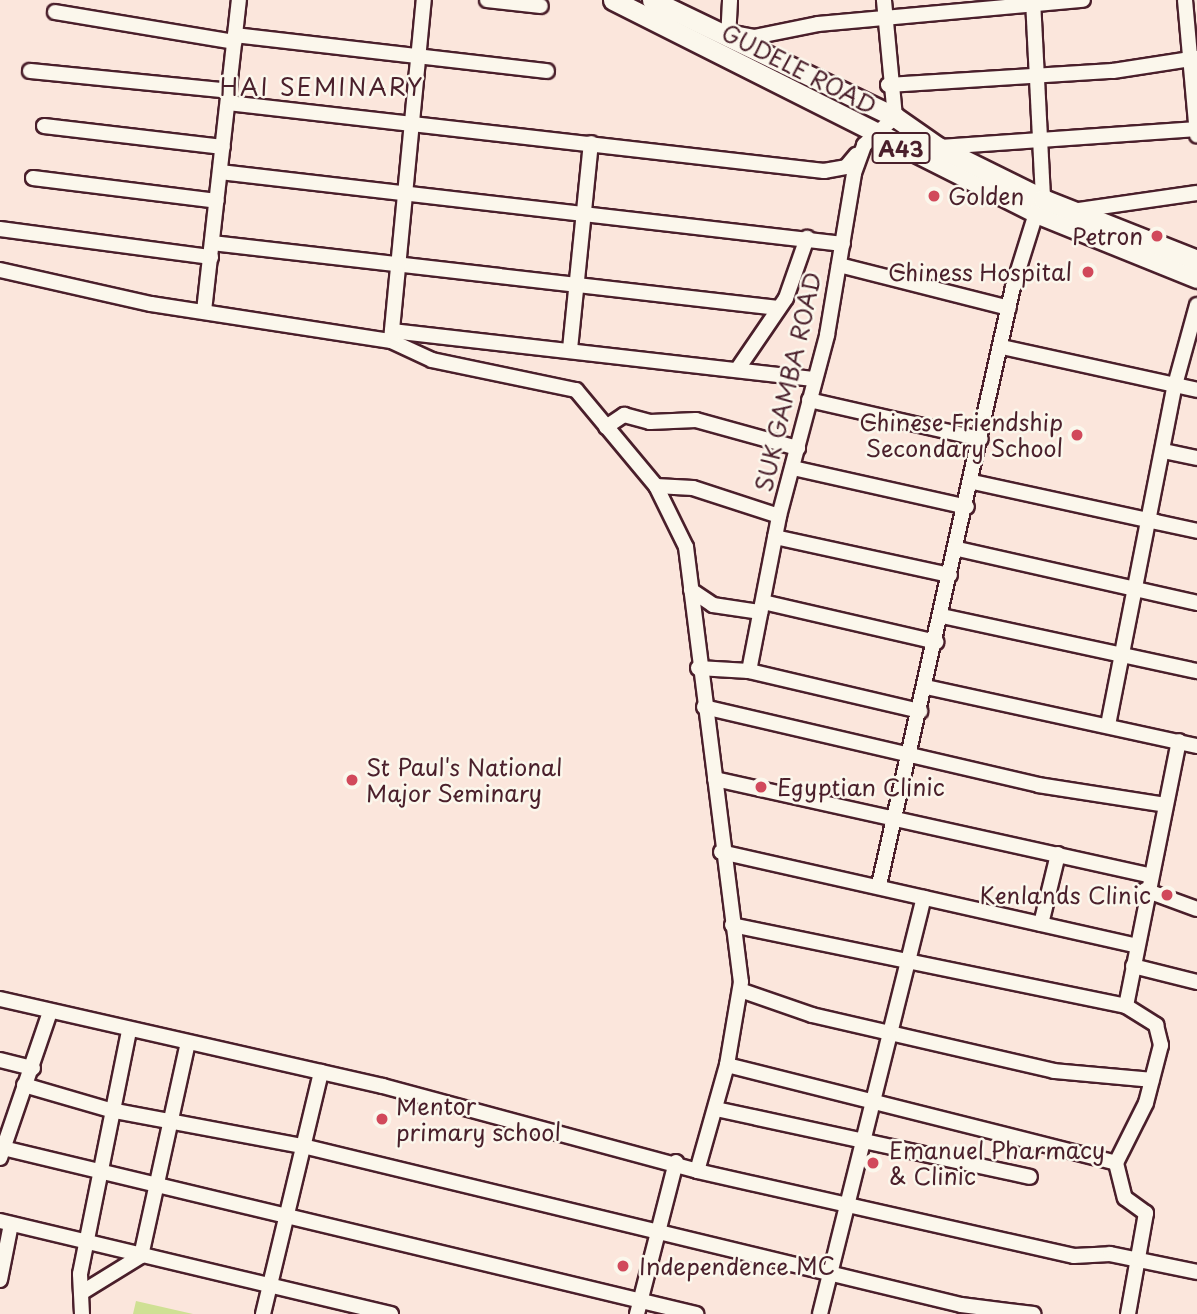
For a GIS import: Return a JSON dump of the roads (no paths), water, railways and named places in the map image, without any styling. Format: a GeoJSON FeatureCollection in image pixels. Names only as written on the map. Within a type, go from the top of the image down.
{"type":"FeatureCollection","features":[{"type":"Feature","properties":{"kind":"highway","name":"GUDELE ROAD"},"geometry":{"type":"LineString","coordinates":[[613,0],[870,141],[1040,206],[1197,278]]}},
{"type":"Feature","properties":{"kind":"highway","name":"GUDELE ROAD"},"geometry":{"type":"LineString","coordinates":[[652,0],[895,117],[938,147],[1040,206],[1072,211],[1197,260]]}},
{"type":"Feature","properties":{"kind":"street"},"geometry":{"type":"LineString","coordinates":[[204,311],[239,0]]}},
{"type":"Feature","properties":{"kind":"street"},"geometry":{"type":"LineString","coordinates":[[391,336],[424,0]]}},
{"type":"Feature","properties":{"kind":"street"},"geometry":{"type":"LineString","coordinates":[[488,0],[541,6]]}},
{"type":"Feature","properties":{"kind":"street"},"geometry":{"type":"LineString","coordinates":[[730,0],[730,36],[754,37],[886,18],[1083,0]]}},
{"type":"Feature","properties":{"kind":"street"},"geometry":{"type":"LineString","coordinates":[[30,71],[412,122],[824,171],[846,167],[895,117],[888,85],[884,0]]}},
{"type":"Feature","properties":{"kind":"street"},"geometry":{"type":"LineString","coordinates":[[1185,0],[1197,135]]}},
{"type":"Feature","properties":{"kind":"street"},"geometry":{"type":"LineString","coordinates":[[879,885],[958,549],[1009,308],[1040,206],[1042,141],[1034,73],[1033,3]]}},
{"type":"Feature","properties":{"kind":"street"},"geometry":{"type":"LineString","coordinates":[[55,12],[235,38],[419,54],[548,71]]}},
{"type":"Feature","properties":{"kind":"street"},"geometry":{"type":"LineString","coordinates":[[888,85],[1192,59]]}},
{"type":"Feature","properties":{"kind":"street"},"geometry":{"type":"LineString","coordinates":[[44,126],[223,147]]}},
{"type":"Feature","properties":{"kind":"street"},"geometry":{"type":"LineString","coordinates":[[938,147],[1197,129]]}},
{"type":"Feature","properties":{"kind":"street","name":"SUK GAMBA ROAD"},"geometry":{"type":"LineString","coordinates":[[748,671],[779,516],[798,448],[843,244],[870,141]]}},
{"type":"Feature","properties":{"kind":"street"},"geometry":{"type":"LineString","coordinates":[[570,349],[592,143]]}},
{"type":"Feature","properties":{"kind":"street"},"geometry":{"type":"LineString","coordinates":[[220,172],[405,195],[586,212],[843,244]]}},
{"type":"Feature","properties":{"kind":"street"},"geometry":{"type":"LineString","coordinates":[[33,177],[217,201]]}},
{"type":"Feature","properties":{"kind":"street"},"geometry":{"type":"LineString","coordinates":[[1072,211],[1197,193]]}},
{"type":"Feature","properties":{"kind":"street"},"geometry":{"type":"LineString","coordinates":[[0,229],[211,250],[398,262],[778,308]]}},
{"type":"Feature","properties":{"kind":"street"},"geometry":{"type":"LineString","coordinates":[[739,367],[778,308],[807,238]]}},
{"type":"Feature","properties":{"kind":"street"},"geometry":{"type":"LineString","coordinates":[[839,265],[1009,308]]}},
{"type":"Feature","properties":{"kind":"street"},"geometry":{"type":"LineString","coordinates":[[0,270],[204,311],[391,336],[570,349],[739,367],[813,379]]}},
{"type":"Feature","properties":{"kind":"street"},"geometry":{"type":"LineString","coordinates":[[1108,725],[1138,588],[1175,384],[1197,305]]}},
{"type":"Feature","properties":{"kind":"street"},"geometry":{"type":"LineString","coordinates":[[391,336],[432,360],[576,390],[656,486],[683,537],[740,990],[727,1065],[697,1171]]}},
{"type":"Feature","properties":{"kind":"street"},"geometry":{"type":"LineString","coordinates":[[1002,347],[1197,390]]}},
{"type":"Feature","properties":{"kind":"street"},"geometry":{"type":"LineString","coordinates":[[809,400],[981,439]]}},
{"type":"Feature","properties":{"kind":"street"},"geometry":{"type":"LineString","coordinates":[[606,427],[624,415],[650,422],[685,419],[798,448]]}},
{"type":"Feature","properties":{"kind":"street"},"geometry":{"type":"LineString","coordinates":[[1164,451],[1197,458]]}},
{"type":"Feature","properties":{"kind":"street"},"geometry":{"type":"LineString","coordinates":[[793,468],[967,508]]}},
{"type":"Feature","properties":{"kind":"street"},"geometry":{"type":"LineString","coordinates":[[973,482],[1197,531]]}},
{"type":"Feature","properties":{"kind":"street"},"geometry":{"type":"LineString","coordinates":[[656,486],[684,486],[779,516]]}},
{"type":"Feature","properties":{"kind":"street"},"geometry":{"type":"LineString","coordinates":[[775,537],[950,575]]}},
{"type":"Feature","properties":{"kind":"street"},"geometry":{"type":"LineString","coordinates":[[958,549],[1197,603]]}},
{"type":"Feature","properties":{"kind":"street"},"geometry":{"type":"LineString","coordinates":[[691,590],[713,605],[761,607],[936,642]]}},
{"type":"Feature","properties":{"kind":"street"},"geometry":{"type":"LineString","coordinates":[[942,616],[1121,658],[1197,671]]}},
{"type":"Feature","properties":{"kind":"street"},"geometry":{"type":"LineString","coordinates":[[698,668],[748,671],[920,710]]}},
{"type":"Feature","properties":{"kind":"street"},"geometry":{"type":"LineString","coordinates":[[926,687],[1197,746]]}},
{"type":"Feature","properties":{"kind":"street"},"geometry":{"type":"LineString","coordinates":[[704,707],[911,752],[1038,785],[1165,805]]}},
{"type":"Feature","properties":{"kind":"street"},"geometry":{"type":"LineString","coordinates":[[1126,1006],[1145,890],[1179,741]]}},
{"type":"Feature","properties":{"kind":"street"},"geometry":{"type":"LineString","coordinates":[[715,779],[894,821],[1149,875]]}},
{"type":"Feature","properties":{"kind":"street"},"geometry":{"type":"LineString","coordinates":[[721,852],[879,885],[924,898],[1135,945]]}},
{"type":"Feature","properties":{"kind":"street"},"geometry":{"type":"LineString","coordinates":[[1041,924],[1058,854]]}},
{"type":"Feature","properties":{"kind":"street"},"geometry":{"type":"LineString","coordinates":[[1145,890],[1197,909]]}},
{"type":"Feature","properties":{"kind":"street"},"geometry":{"type":"LineString","coordinates":[[820,1314],[873,1099],[894,1032],[924,898]]}},
{"type":"Feature","properties":{"kind":"street"},"geometry":{"type":"LineString","coordinates":[[732,925],[910,966],[1126,1006],[1160,1030],[1152,1080],[1140,1122],[1116,1163],[1125,1198],[1146,1213],[1128,1314]]}},
{"type":"Feature","properties":{"kind":"street"},"geometry":{"type":"LineString","coordinates":[[1133,966],[1197,982]]}},
{"type":"Feature","properties":{"kind":"street"},"geometry":{"type":"LineString","coordinates":[[740,990],[812,1015],[1054,1071],[1152,1080]]}},
{"type":"Feature","properties":{"kind":"street"},"geometry":{"type":"LineString","coordinates":[[0,999],[187,1046],[321,1072],[676,1163],[697,1171],[1074,1256],[1110,1254],[1139,1264],[1197,1272]]}},
{"type":"Feature","properties":{"kind":"street"},"geometry":{"type":"LineString","coordinates":[[50,1012],[33,1068],[6,1120],[2,1153],[152,1184],[639,1307],[696,1314]]}},
{"type":"Feature","properties":{"kind":"street"},"geometry":{"type":"LineString","coordinates":[[79,1312],[86,1243],[110,1111],[129,1032]]}},
{"type":"Feature","properties":{"kind":"street"},"geometry":{"type":"LineString","coordinates":[[82,1293],[141,1256],[152,1184],[187,1046]]}},
{"type":"Feature","properties":{"kind":"street"},"geometry":{"type":"LineString","coordinates":[[0,1060],[33,1068]]}},
{"type":"Feature","properties":{"kind":"street"},"geometry":{"type":"LineString","coordinates":[[727,1065],[873,1099],[1116,1163]]}},
{"type":"Feature","properties":{"kind":"street"},"geometry":{"type":"LineString","coordinates":[[263,1314],[307,1147],[321,1072]]}},
{"type":"Feature","properties":{"kind":"street"},"geometry":{"type":"LineString","coordinates":[[24,1085],[110,1111],[168,1117],[307,1147],[961,1305],[1033,1314]]}},
{"type":"Feature","properties":{"kind":"street"},"geometry":{"type":"LineString","coordinates":[[716,1109],[864,1138],[1030,1177]]}},
{"type":"Feature","properties":{"kind":"street"},"geometry":{"type":"LineString","coordinates":[[639,1307],[656,1230],[676,1163]]}},
{"type":"Feature","properties":{"kind":"street"},"geometry":{"type":"LineString","coordinates":[[0,1280],[6,1223],[391,1314]]}},
{"type":"Feature","properties":{"kind":"place","name":"Golden"},"geometry":{"type":"Point","coordinates":[934,196]}},
{"type":"Feature","properties":{"kind":"place","name":"Petron"},"geometry":{"type":"Point","coordinates":[1157,236]}},
{"type":"Feature","properties":{"kind":"place","name":"Chiness Hospital"},"geometry":{"type":"Point","coordinates":[1088,272]}},
{"type":"Feature","properties":{"kind":"place","name":"Chinese Friendship Secondary School"},"geometry":{"type":"Point","coordinates":[1077,435]}},
{"type":"Feature","properties":{"kind":"place","name":"St Paul's National Major Seminary"},"geometry":{"type":"Point","coordinates":[352,780]}},
{"type":"Feature","properties":{"kind":"place","name":"Egyptian Clinic"},"geometry":{"type":"Point","coordinates":[761,787]}},
{"type":"Feature","properties":{"kind":"place","name":"Kenlands Clinic"},"geometry":{"type":"Point","coordinates":[1167,895]}},
{"type":"Feature","properties":{"kind":"place","name":"Mentor primary school"},"geometry":{"type":"Point","coordinates":[382,1119]}},
{"type":"Feature","properties":{"kind":"place","name":"Emanuel Pharmacy & Clinic"},"geometry":{"type":"Point","coordinates":[873,1163]}},
{"type":"Feature","properties":{"kind":"place","name":"Independence MC"},"geometry":{"type":"Point","coordinates":[623,1266]}},
{"type":"Feature","properties":{"kind":"district","name":"HAI SEMINARY"},"geometry":{"type":"Point","coordinates":[322,87]}}]}
